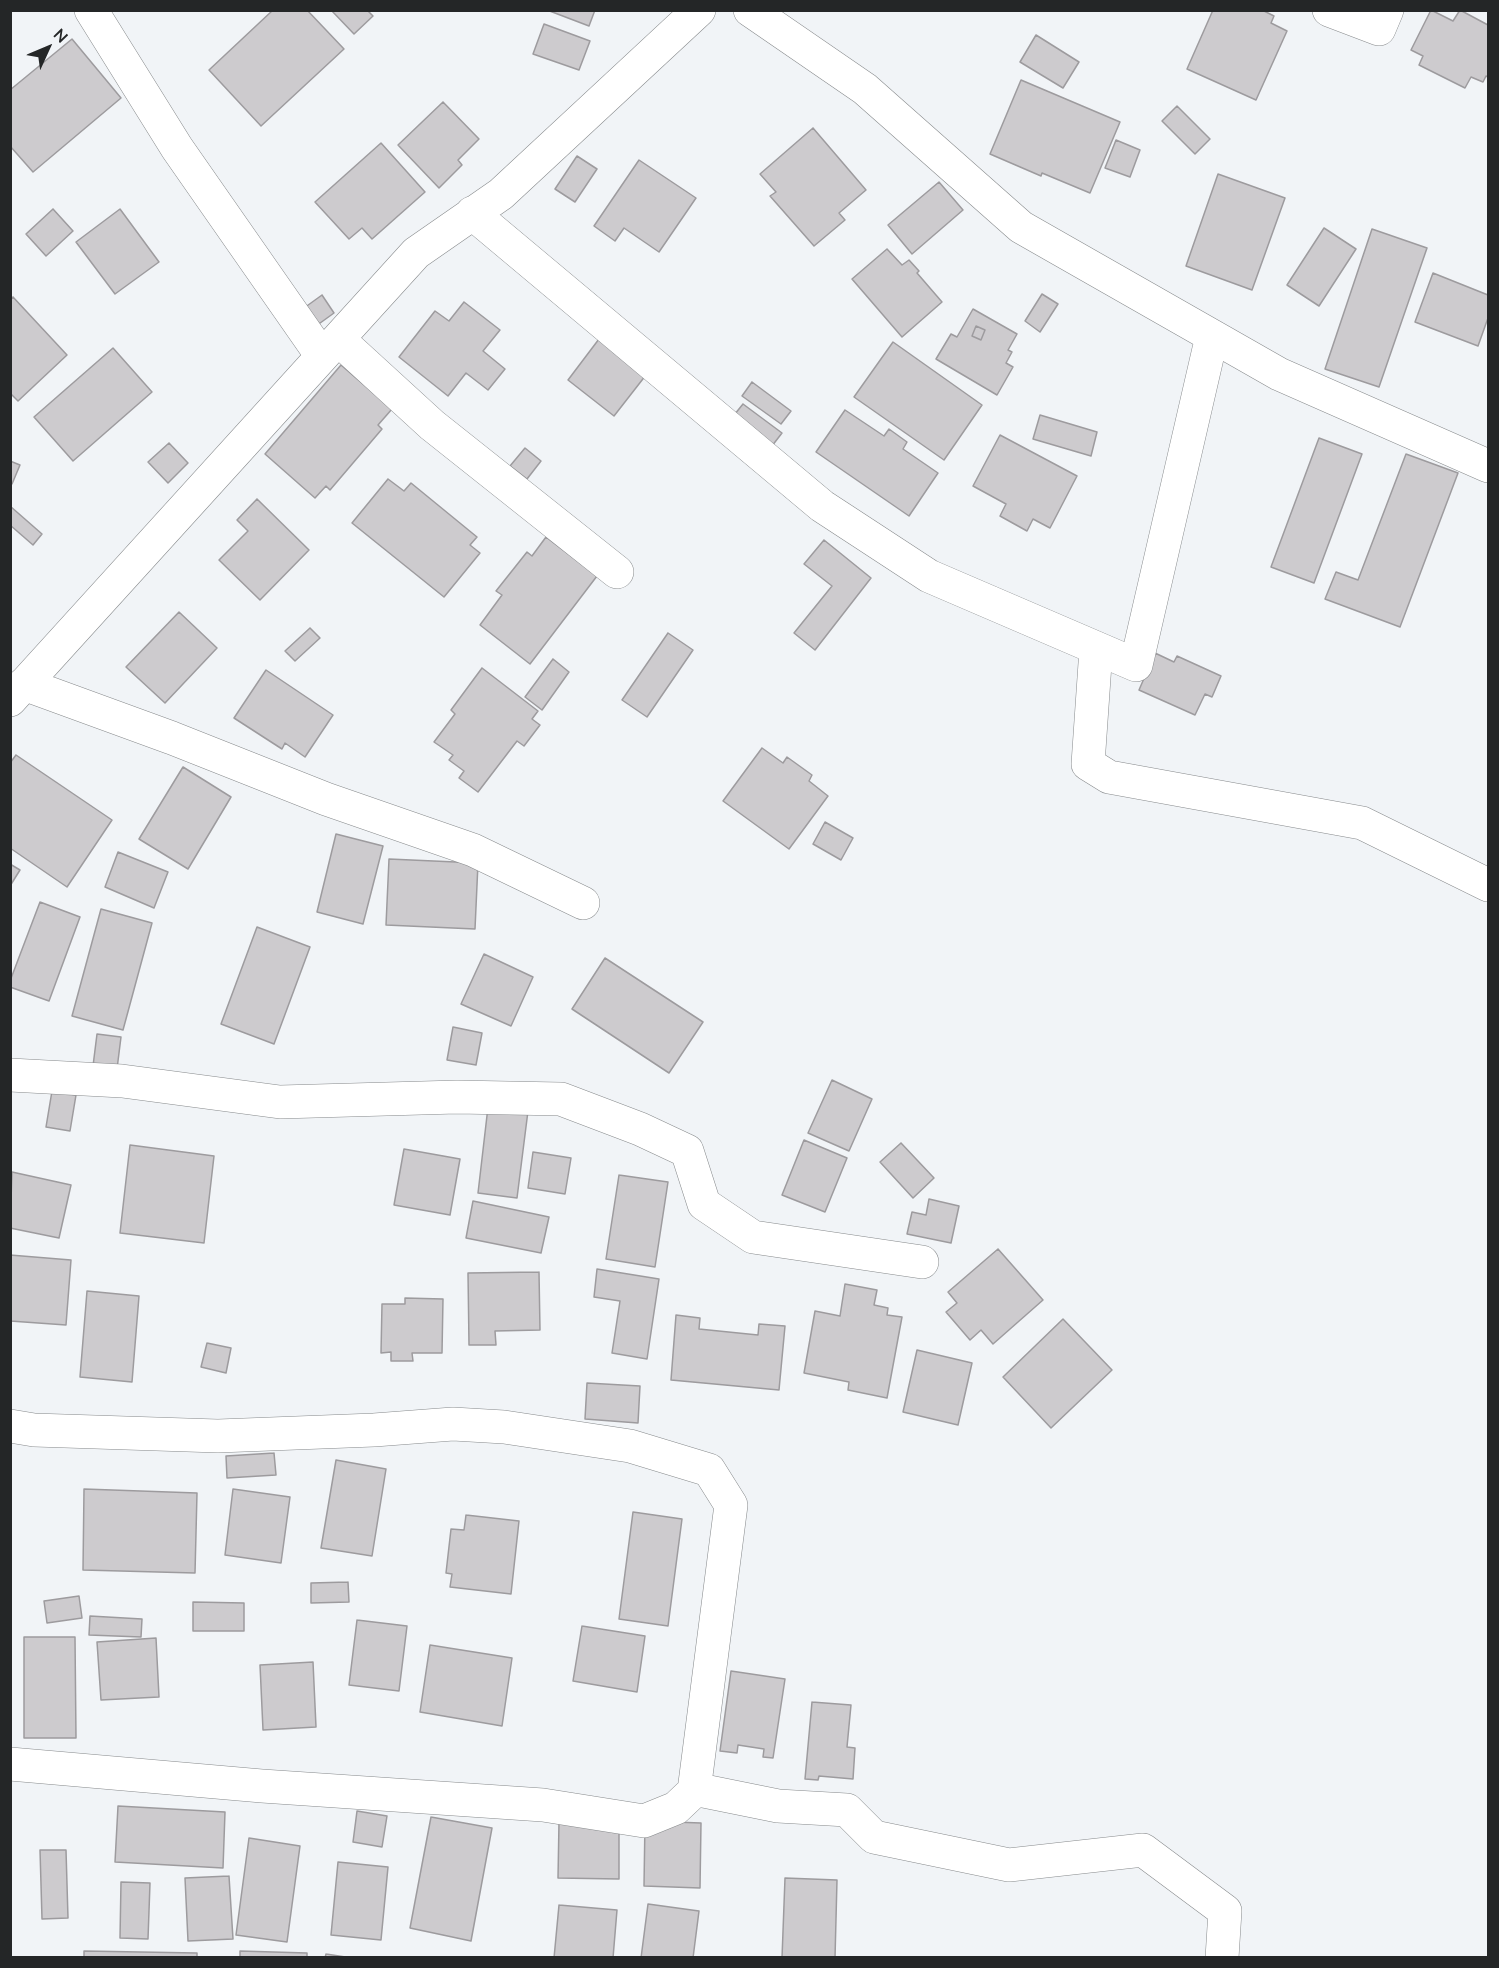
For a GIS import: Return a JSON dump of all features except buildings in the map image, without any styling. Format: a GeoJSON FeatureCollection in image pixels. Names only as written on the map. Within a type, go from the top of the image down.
{"type":"FeatureCollection","features":[{"type":"Feature","properties":{"kind":"street"},"geometry":{"type":"LineString","coordinates":[[91,10],[177,148],[330,348],[432,425],[616,572]]}},
{"type":"Feature","properties":{"kind":"street"},"geometry":{"type":"LineString","coordinates":[[583,903],[473,850],[326,799],[172,738],[17,692],[416,253],[501,194],[699,10]]}},
{"type":"Feature","properties":{"kind":"street"},"geometry":{"type":"LineString","coordinates":[[750,10],[865,89],[1021,227],[1279,374],[1488,466]]}},
{"type":"Feature","properties":{"kind":"street"},"geometry":{"type":"LineString","coordinates":[[1329,10],[1379,29],[1388,10]]}},
{"type":"Feature","properties":{"kind":"street"},"geometry":{"type":"LineString","coordinates":[[472,213],[822,506],[929,576],[1136,666],[1212,336]]}},
{"type":"Feature","properties":{"kind":"street"},"geometry":{"type":"LineString","coordinates":[[1096,649],[1088,764],[1109,777],[1362,823],[1488,885]]}},
{"type":"Feature","properties":{"kind":"street"},"geometry":{"type":"LineString","coordinates":[[10,1075],[122,1081],[280,1102],[457,1097],[561,1099],[640,1129],[687,1151],[704,1204],[753,1238],[922,1262]]}},
{"type":"Feature","properties":{"kind":"street"},"geometry":{"type":"LineString","coordinates":[[10,1426],[34,1430],[218,1436],[374,1430],[453,1424],[504,1427],[630,1446],[709,1470],[730,1505],[694,1789],[676,1808],[644,1821],[543,1805],[262,1786],[10,1764]]}},
{"type":"Feature","properties":{"kind":"street"},"geometry":{"type":"LineString","coordinates":[[694,1789],[778,1806],[847,1810],[874,1837],[1010,1865],[1143,1850],[1225,1911],[1222,1958]]}}]}
